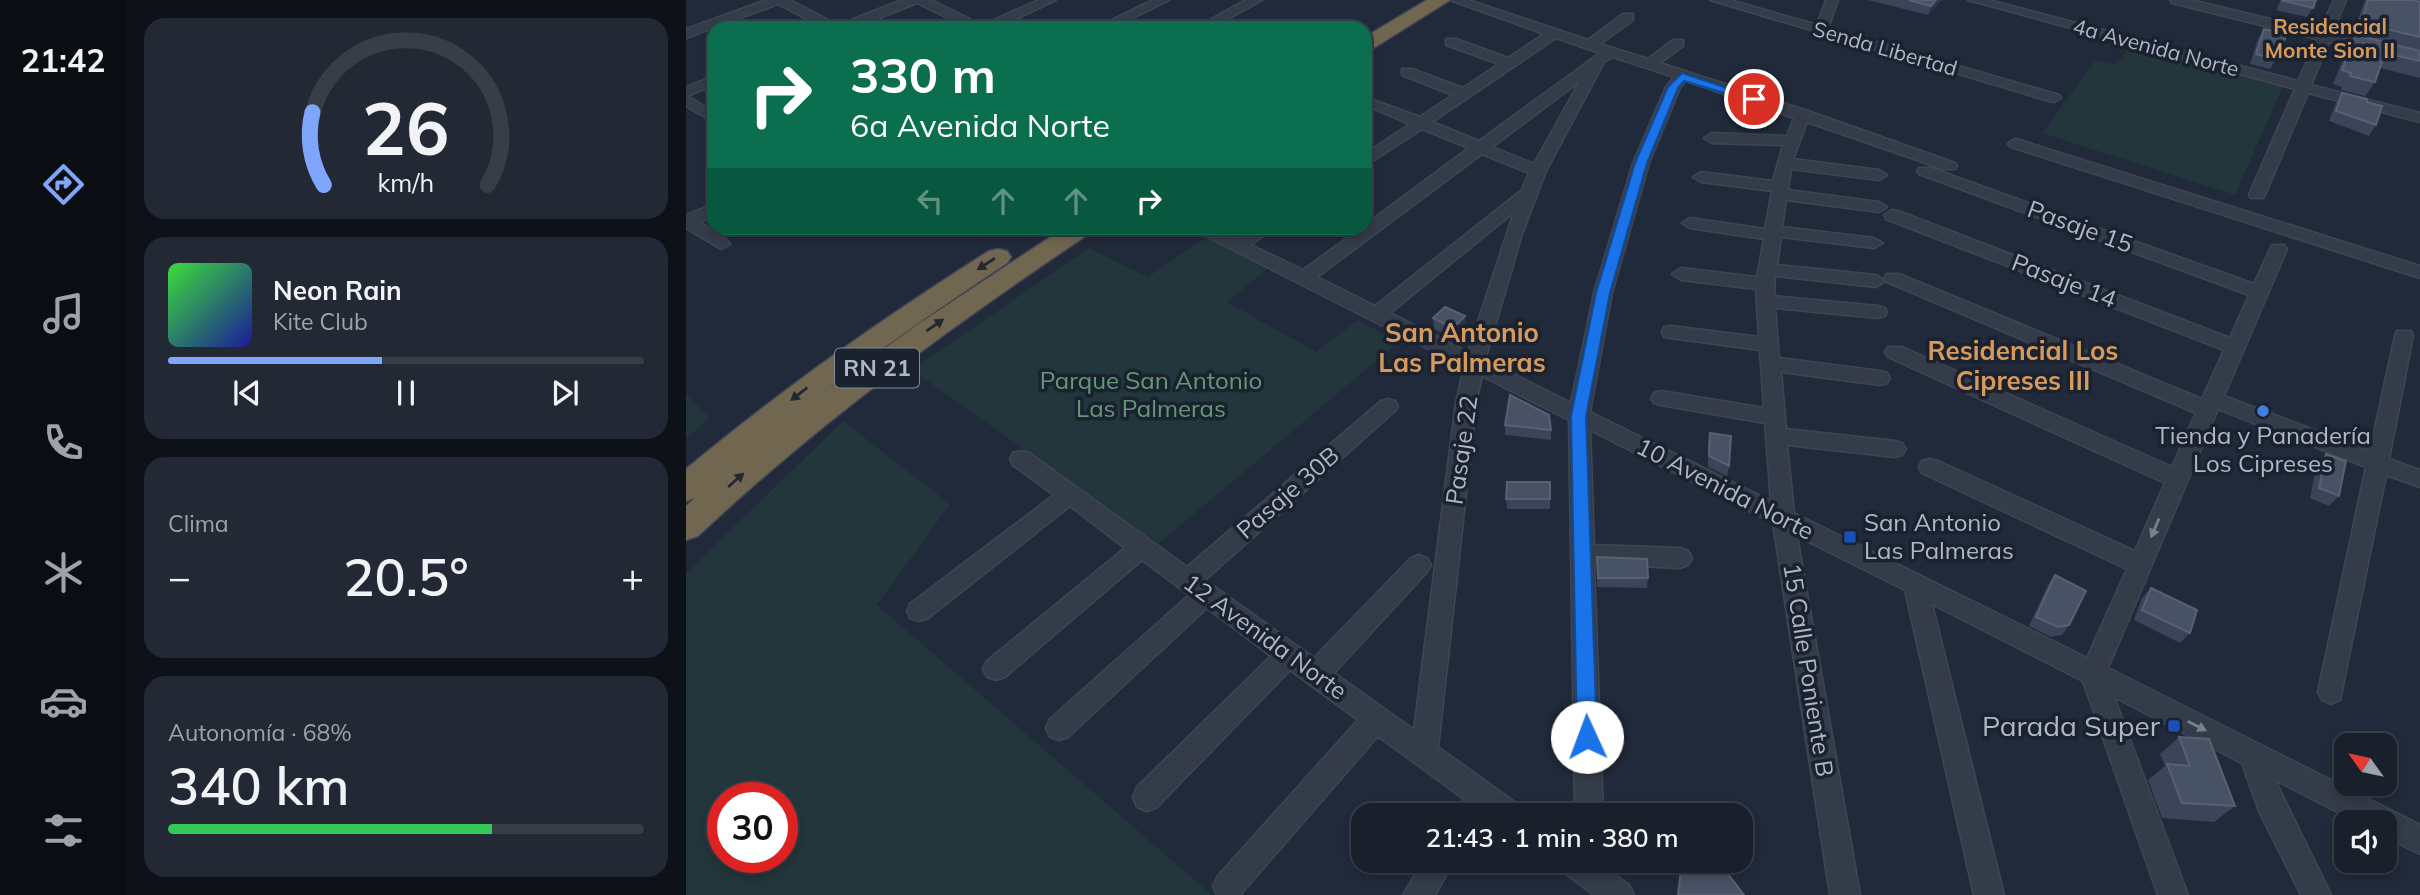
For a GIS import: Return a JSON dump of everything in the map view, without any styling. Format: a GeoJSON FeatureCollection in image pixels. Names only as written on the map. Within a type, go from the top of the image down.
{"type":"FeatureCollection","features":[{"type":"Feature","properties":{"kind":"highway"},"geometry":{"type":"LineString","coordinates":[[1372,24],[1416,0]]}},
{"type":"Feature","properties":{"kind":"highway"},"geometry":{"type":"LineString","coordinates":[[1372,41],[1441,0]]}},
{"type":"Feature","properties":{"kind":"highway","name":"RN 21"},"geometry":{"type":"LineString","coordinates":[[686,488],[803,390],[937,296],[1033,235]]}},
{"type":"Feature","properties":{"kind":"highway","name":"RN 21"},"geometry":{"type":"LineString","coordinates":[[686,526],[743,474],[831,402],[952,314],[1070,235]]}},
{"type":"Feature","properties":{"kind":"street"},"geometry":{"type":"LineString","coordinates":[[732,21],[779,0],[820,21]]}},
{"type":"Feature","properties":{"kind":"street"},"geometry":{"type":"LineString","coordinates":[[860,21],[913,0]]}},
{"type":"Feature","properties":{"kind":"street"},"geometry":{"type":"LineString","coordinates":[[921,0],[964,21]]}},
{"type":"Feature","properties":{"kind":"street"},"geometry":{"type":"LineString","coordinates":[[1002,21],[1050,0]]}},
{"type":"Feature","properties":{"kind":"street"},"geometry":{"type":"LineString","coordinates":[[1117,21],[1163,0]]}},
{"type":"Feature","properties":{"kind":"street"},"geometry":{"type":"LineString","coordinates":[[1216,21],[1256,0]]}},
{"type":"Feature","properties":{"kind":"street"},"geometry":{"type":"LineString","coordinates":[[1456,0],[1554,33],[1599,53],[1649,65],[1802,114],[1949,166]]}},
{"type":"Feature","properties":{"kind":"street","name":"Senda Libertad"},"geometry":{"type":"LineString","coordinates":[[1716,0],[2054,98]]}},
{"type":"Feature","properties":{"kind":"street"},"geometry":{"type":"LineString","coordinates":[[1821,31],[1832,0]]}},
{"type":"Feature","properties":{"kind":"street","name":"4a Avenida Norte"},"geometry":{"type":"LineString","coordinates":[[1974,0],[2420,118]]}},
{"type":"Feature","properties":{"kind":"street"},"geometry":{"type":"LineString","coordinates":[[2176,0],[2420,60]]}},
{"type":"Feature","properties":{"kind":"street"},"geometry":{"type":"LineString","coordinates":[[2257,195],[2340,0]]}},
{"type":"Feature","properties":{"kind":"street"},"geometry":{"type":"LineString","coordinates":[[1372,228],[1480,148],[1599,53],[1628,17]]}},
{"type":"Feature","properties":{"kind":"street"},"geometry":{"type":"LineString","coordinates":[[686,34],[707,32]]}},
{"type":"Feature","properties":{"kind":"street"},"geometry":{"type":"LineString","coordinates":[[1372,156],[1554,33]]}},
{"type":"Feature","properties":{"kind":"street"},"geometry":{"type":"LineString","coordinates":[[1451,42],[1510,63]]}},
{"type":"Feature","properties":{"kind":"street"},"geometry":{"type":"LineString","coordinates":[[1649,65],[1678,43]]}},
{"type":"Feature","properties":{"kind":"street","name":"Pasaje 22"},"geometry":{"type":"LineString","coordinates":[[1424,753],[1466,403],[1478,349],[1514,234],[1538,171],[1599,53]]}},
{"type":"Feature","properties":{"kind":"street"},"geometry":{"type":"LineString","coordinates":[[1406,72],[1465,94]]}},
{"type":"Feature","properties":{"kind":"street"},"geometry":{"type":"LineString","coordinates":[[1589,803],[1579,416],[1603,293],[1641,163],[1673,87],[1682,77]]}},
{"type":"Feature","properties":{"kind":"street"},"geometry":{"type":"LineString","coordinates":[[686,92],[707,83]]}},
{"type":"Feature","properties":{"kind":"street"},"geometry":{"type":"LineString","coordinates":[[686,100],[707,114]]}},
{"type":"Feature","properties":{"kind":"street"},"geometry":{"type":"LineString","coordinates":[[1372,103],[1538,171]]}},
{"type":"Feature","properties":{"kind":"street","name":"15 Calle Poniente B"},"geometry":{"type":"LineString","coordinates":[[1802,114],[1783,163],[1772,233],[1766,285],[1769,355],[1783,518],[1845,895]]}},
{"type":"Feature","properties":{"kind":"street"},"geometry":{"type":"LineString","coordinates":[[1712,138],[1793,141]]}},
{"type":"Feature","properties":{"kind":"street"},"geometry":{"type":"LineString","coordinates":[[2017,144],[2420,272]]}},
{"type":"Feature","properties":{"kind":"street"},"geometry":{"type":"LineString","coordinates":[[1783,163],[1880,175]]}},
{"type":"Feature","properties":{"kind":"street","name":"Pasaje 15"},"geometry":{"type":"LineString","coordinates":[[1902,163],[2259,292]]}},
{"type":"Feature","properties":{"kind":"street","name":"Pasaje 14"},"geometry":{"type":"LineString","coordinates":[[1701,177],[1886,211],[2235,347]]}},
{"type":"Feature","properties":{"kind":"street"},"geometry":{"type":"LineString","coordinates":[[1376,315],[1525,195],[1531,193]]}},
{"type":"Feature","properties":{"kind":"street"},"geometry":{"type":"LineString","coordinates":[[687,221],[707,212]]}},
{"type":"Feature","properties":{"kind":"street"},"geometry":{"type":"LineString","coordinates":[[687,221],[707,235]]}},
{"type":"Feature","properties":{"kind":"street"},"geometry":{"type":"LineString","coordinates":[[1690,223],[1874,243]]}},
{"type":"Feature","properties":{"kind":"street"},"geometry":{"type":"LineString","coordinates":[[707,235],[720,244]]}},
{"type":"Feature","properties":{"kind":"street","name":"10 Avenida Norte"},"geometry":{"type":"LineString","coordinates":[[1218,235],[2420,840]]}},
{"type":"Feature","properties":{"kind":"street"},"geometry":{"type":"LineString","coordinates":[[1239,245],[1254,235]]}},
{"type":"Feature","properties":{"kind":"street"},"geometry":{"type":"LineString","coordinates":[[1304,278],[1362,235]]}},
{"type":"Feature","properties":{"kind":"street"},"geometry":{"type":"LineString","coordinates":[[2174,895],[2092,673],[2278,249]]}},
{"type":"Feature","properties":{"kind":"street"},"geometry":{"type":"LineString","coordinates":[[1681,274],[1766,285],[1878,312]]}},
{"type":"Feature","properties":{"kind":"street"},"geometry":{"type":"LineString","coordinates":[[1766,285],[1884,279],[2210,404],[2420,479]]}},
{"type":"Feature","properties":{"kind":"street"},"geometry":{"type":"LineString","coordinates":[[1671,332],[1880,378]]}},
{"type":"Feature","properties":{"kind":"street"},"geometry":{"type":"LineString","coordinates":[[2331,692],[2380,463],[2403,336]]}},
{"type":"Feature","properties":{"kind":"street"},"geometry":{"type":"LineString","coordinates":[[1895,352],[2176,480]]}},
{"type":"Feature","properties":{"kind":"street"},"geometry":{"type":"LineString","coordinates":[[1661,398],[1776,427],[1895,449]]}},
{"type":"Feature","properties":{"kind":"street","name":"Pasaje 30B"},"geometry":{"type":"LineString","coordinates":[[1059,728],[1197,587],[1388,406]]}},
{"type":"Feature","properties":{"kind":"street","name":"12 Avenida Norte"},"geometry":{"type":"LineString","coordinates":[[1021,459],[1424,753],[1474,803]]}},
{"type":"Feature","properties":{"kind":"street"},"geometry":{"type":"LineString","coordinates":[[1930,467],[2140,564]]}},
{"type":"Feature","properties":{"kind":"street"},"geometry":{"type":"LineString","coordinates":[[919,611],[1070,494]]}},
{"type":"Feature","properties":{"kind":"street"},"geometry":{"type":"LineString","coordinates":[[996,669],[1142,547]]}},
{"type":"Feature","properties":{"kind":"street"},"geometry":{"type":"LineString","coordinates":[[1582,554],[1680,558]]}},
{"type":"Feature","properties":{"kind":"street"},"geometry":{"type":"LineString","coordinates":[[1316,674],[1419,565]]}},
{"type":"Feature","properties":{"kind":"street"},"geometry":{"type":"LineString","coordinates":[[1916,585],[1989,895]]}},
{"type":"Feature","properties":{"kind":"street"},"geometry":{"type":"LineString","coordinates":[[1147,797],[1289,654]]}},
{"type":"Feature","properties":{"kind":"street"},"geometry":{"type":"LineString","coordinates":[[1228,886],[1377,718]]}},
{"type":"Feature","properties":{"kind":"street"},"geometry":{"type":"LineString","coordinates":[[2253,755],[2269,802],[2316,895]]}},
{"type":"Feature","properties":{"kind":"street"},"geometry":{"type":"LineString","coordinates":[[1418,895],[1432,873]]}},
{"type":"Feature","properties":{"kind":"street"},"geometry":{"type":"LineString","coordinates":[[1586,873],[1619,895]]}},
{"type":"Feature","properties":{"kind":"green space"},"geometry":{"type":"Polygon","coordinates":[[[2131,46],[2283,86],[2235,195],[2042,133],[2096,60],[2116,65],[2131,46]]]}},
{"type":"Feature","properties":{"kind":"green space","name":"Parque San Antonio Las Palmeras"},"geometry":{"type":"Polygon","coordinates":[[[1207,236],[1268,268],[1227,302],[1316,352],[1358,320],[1399,342],[1158,544],[912,370],[1089,248],[1148,277],[1207,236]]]}},
{"type":"Feature","properties":{"kind":"green space"},"geometry":{"type":"Polygon","coordinates":[[[686,394],[710,418],[686,438],[686,394]]]}},
{"type":"Feature","properties":{"kind":"green space"},"geometry":{"type":"Polygon","coordinates":[[[843,421],[950,504],[877,605],[1212,895],[686,895],[686,573],[843,421]]]}},
{"type":"Feature","properties":{"kind":"building"},"geometry":{"type":"Polygon","coordinates":[[[1909,0],[1936,0],[1931,6],[1909,0]]]}},
{"type":"Feature","properties":{"kind":"building"},"geometry":{"type":"Polygon","coordinates":[[[2281,0],[2316,0],[2313,8],[2281,0]]]}},
{"type":"Feature","properties":{"kind":"building"},"geometry":{"type":"Polygon","coordinates":[[[2368,0],[2420,2],[2420,37],[2361,23],[2368,0]]]}},
{"type":"Feature","properties":{"kind":"building"},"geometry":{"type":"Polygon","coordinates":[[[2264,29],[2287,34],[2276,59],[2256,54],[2264,29]]]}},
{"type":"Feature","properties":{"kind":"building"},"geometry":{"type":"Polygon","coordinates":[[[2356,35],[2420,51],[2420,61],[2385,53],[2375,82],[2350,76],[2351,73],[2342,70],[2356,35]]]}},
{"type":"Feature","properties":{"kind":"building"},"geometry":{"type":"Polygon","coordinates":[[[2342,93],[2382,106],[2376,125],[2336,111],[2342,93]]]}},
{"type":"Feature","properties":{"kind":"building"},"geometry":{"type":"Polygon","coordinates":[[[1445,307],[1465,316],[1453,328],[1433,318],[1445,307]]]}},
{"type":"Feature","properties":{"kind":"building"},"geometry":{"type":"Polygon","coordinates":[[[1510,395],[1549,415],[1551,430],[1505,425],[1510,395]]]}},
{"type":"Feature","properties":{"kind":"building"},"geometry":{"type":"Polygon","coordinates":[[[1710,433],[1731,436],[1729,466],[1709,456],[1710,433]]]}},
{"type":"Feature","properties":{"kind":"building"},"geometry":{"type":"Polygon","coordinates":[[[2326,454],[2346,461],[2339,496],[2319,488],[2326,454]]]}},
{"type":"Feature","properties":{"kind":"building"},"geometry":{"type":"Polygon","coordinates":[[[1507,482],[1550,482],[1550,499],[1506,499],[1507,482]]]}},
{"type":"Feature","properties":{"kind":"building"},"geometry":{"type":"Polygon","coordinates":[[[1597,557],[1647,559],[1648,578],[1598,578],[1597,557]]]}},
{"type":"Feature","properties":{"kind":"building"},"geometry":{"type":"Polygon","coordinates":[[[2055,575],[2086,591],[2069,625],[2058,627],[2036,617],[2055,575]]]}},
{"type":"Feature","properties":{"kind":"building"},"geometry":{"type":"Polygon","coordinates":[[[2151,588],[2197,610],[2190,633],[2142,610],[2151,588]]]}},
{"type":"Feature","properties":{"kind":"building"},"geometry":{"type":"Polygon","coordinates":[[[2179,737],[2209,739],[2235,806],[2182,803],[2167,764],[2190,766],[2179,737]]]}},
{"type":"Feature","properties":{"kind":"building"},"geometry":{"type":"Polygon","coordinates":[[[1681,873],[1727,873],[1744,895],[1678,895],[1681,873]]]}},
{"type":"Feature","properties":{"kind":"place","name":"Tienda y Panadería Los Cipreses"},"geometry":{"type":"Point","coordinates":[2263,411]}},
{"type":"Feature","properties":{"kind":"place","name":"San Antonio Las Palmeras"},"geometry":{"type":"Point","coordinates":[1850,537]}},
{"type":"Feature","properties":{"kind":"place","name":"Parada Super"},"geometry":{"type":"Point","coordinates":[2174,726]}},
{"type":"Feature","properties":{"kind":"district","name":"Residencial Monte Sion II"},"geometry":{"type":"Point","coordinates":[2330,39]}},
{"type":"Feature","properties":{"kind":"district","name":"San Antonio Las Palmeras"},"geometry":{"type":"Point","coordinates":[1462,348]}},
{"type":"Feature","properties":{"kind":"district","name":"Residencial Los Cipreses III"},"geometry":{"type":"Point","coordinates":[2023,366]}},
{"type":"Feature","properties":{"kind":"route"},"geometry":{"type":"LineString","coordinates":[[1587,737],[1579,416],[1603,293],[1641,163],[1673,87],[1682,77],[1754,99]]}}]}
